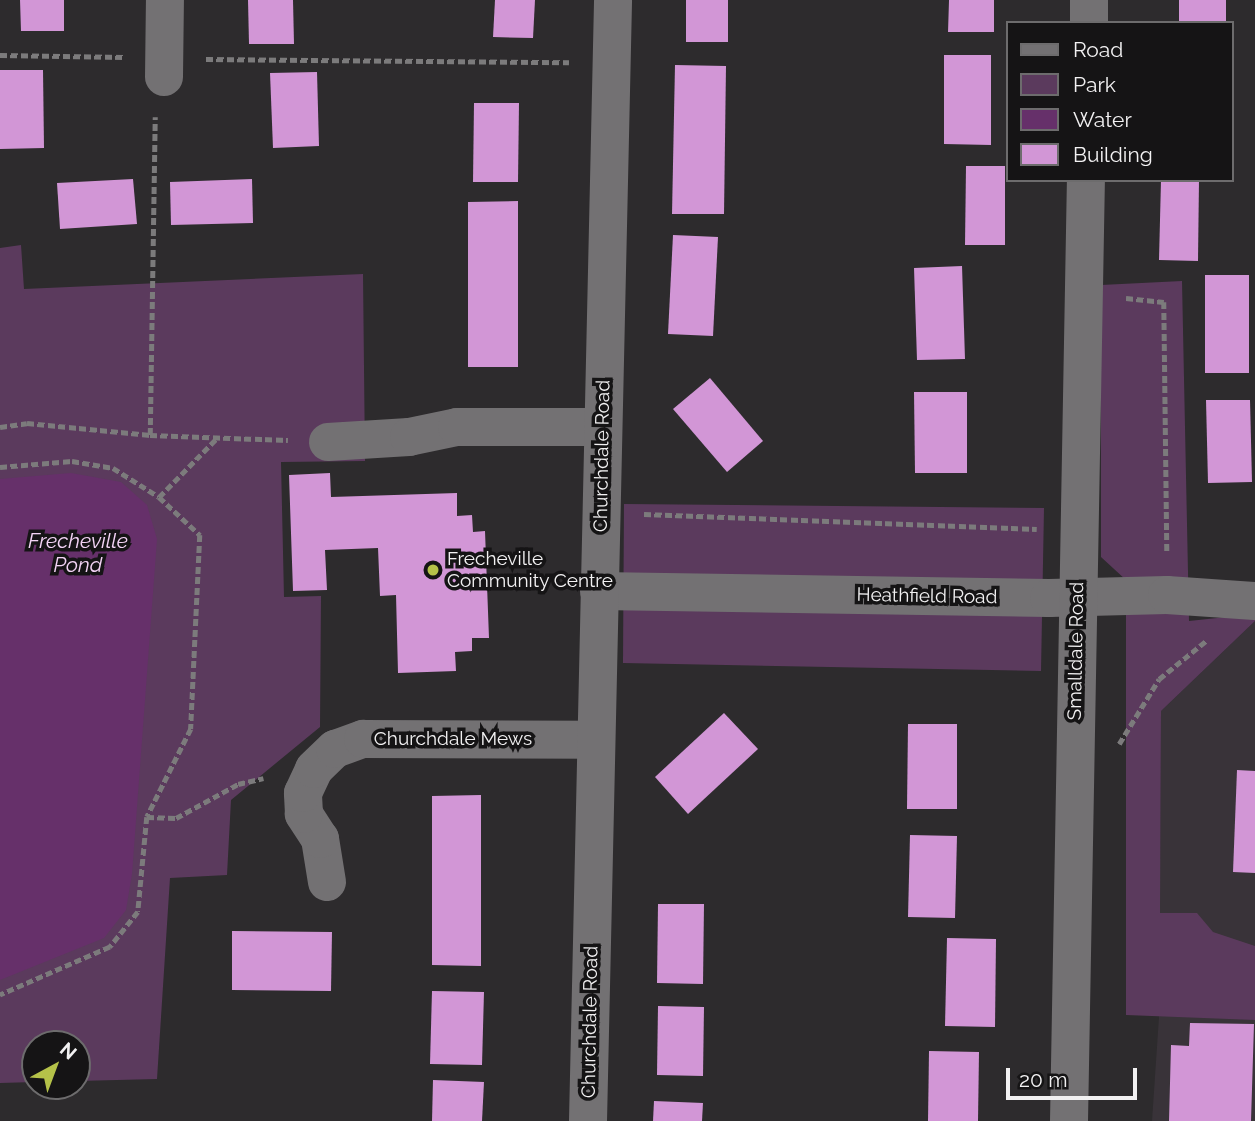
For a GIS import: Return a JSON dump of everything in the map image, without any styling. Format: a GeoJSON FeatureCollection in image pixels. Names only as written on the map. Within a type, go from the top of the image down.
{"type":"FeatureCollection","features":[{"type":"Feature","properties":{"kind":"street"},"geometry":{"type":"LineString","coordinates":[[164,68],[165,0]]}},
{"type":"Feature","properties":{"kind":"street","name":"Churchdale Road"},"geometry":{"type":"LineString","coordinates":[[588,1121],[613,0]]}},
{"type":"Feature","properties":{"kind":"street"},"geometry":{"type":"LineString","coordinates":[[1089,0],[1089,21]]}},
{"type":"Feature","properties":{"kind":"street","name":"Smalldale Road"},"geometry":{"type":"LineString","coordinates":[[1069,1121],[1077,531],[1086,182]]}},
{"type":"Feature","properties":{"kind":"street"},"geometry":{"type":"LineString","coordinates":[[328,442],[409,436],[457,427],[603,427]]}},
{"type":"Feature","properties":{"kind":"street","name":"Heathfield Road"},"geometry":{"type":"LineString","coordinates":[[600,591],[1077,598],[1167,595],[1255,601]]}},
{"type":"Feature","properties":{"kind":"street","name":"Churchdale Mews"},"geometry":{"type":"LineString","coordinates":[[312,772],[335,749],[363,739],[596,740]]}},
{"type":"Feature","properties":{"kind":"street"},"geometry":{"type":"LineString","coordinates":[[312,772],[303,793],[304,814],[320,839],[327,881]]}},
{"type":"Feature","properties":{"kind":"path"},"geometry":{"type":"LineString","coordinates":[[0,55],[164,68],[612,62]]}},
{"type":"Feature","properties":{"kind":"path"},"geometry":{"type":"LineString","coordinates":[[150,435],[155,118],[164,68]]}},
{"type":"Feature","properties":{"kind":"path"},"geometry":{"type":"LineString","coordinates":[[1084,293],[1164,302],[1167,595]]}},
{"type":"Feature","properties":{"kind":"path"},"geometry":{"type":"LineString","coordinates":[[0,427],[27,423],[150,435],[328,442]]}},
{"type":"Feature","properties":{"kind":"path"},"geometry":{"type":"LineString","coordinates":[[159,497],[219,436]]}},
{"type":"Feature","properties":{"kind":"path"},"geometry":{"type":"LineString","coordinates":[[0,467],[72,461],[113,468],[159,497],[200,535],[191,729],[147,817],[138,912],[110,947],[0,995]]}},
{"type":"Feature","properties":{"kind":"path"},"geometry":{"type":"LineString","coordinates":[[601,512],[1077,531]]}},
{"type":"Feature","properties":{"kind":"path"},"geometry":{"type":"LineString","coordinates":[[1114,753],[1159,679],[1255,601]]}},
{"type":"Feature","properties":{"kind":"path"},"geometry":{"type":"LineString","coordinates":[[147,817],[176,818],[238,784],[312,772]]}},
{"type":"Feature","properties":{"kind":"shaded area"},"geometry":{"type":"Polygon","coordinates":[[[1255,621],[1255,1121],[1152,1121],[1159,1017],[1161,711],[1255,621]]]}},
{"type":"Feature","properties":{"kind":"green space"},"geometry":{"type":"Polygon","coordinates":[[[21,245],[24,289],[363,274],[365,461],[281,462],[284,597],[321,596],[320,727],[231,800],[227,875],[170,878],[157,1079],[91,1081],[91,1030],[21,1030],[21,1082],[0,1083],[0,248],[21,245]]]}},
{"type":"Feature","properties":{"kind":"green space"},"geometry":{"type":"Polygon","coordinates":[[[1182,281],[1189,621],[1255,614],[1255,621],[1161,711],[1160,913],[1197,913],[1213,932],[1255,946],[1255,1020],[1126,1015],[1126,580],[1101,557],[1101,285],[1182,281]]]}},
{"type":"Feature","properties":{"kind":"green space"},"geometry":{"type":"Polygon","coordinates":[[[624,504],[1044,508],[1041,671],[623,663],[624,504]]]}},
{"type":"Feature","properties":{"kind":"water","name":"Frecheville Pond"},"geometry":{"type":"Polygon","coordinates":[[[71,473],[121,482],[147,505],[157,539],[132,874],[126,910],[104,938],[0,980],[0,479],[71,473]]]}},
{"type":"Feature","properties":{"kind":"building"},"geometry":{"type":"Polygon","coordinates":[[[20,0],[64,0],[64,31],[21,31],[20,0]]]}},
{"type":"Feature","properties":{"kind":"building"},"geometry":{"type":"Polygon","coordinates":[[[248,0],[293,0],[294,44],[249,44],[248,0]]]}},
{"type":"Feature","properties":{"kind":"building"},"geometry":{"type":"Polygon","coordinates":[[[495,0],[535,0],[533,38],[493,37],[495,0]]]}},
{"type":"Feature","properties":{"kind":"building"},"geometry":{"type":"Polygon","coordinates":[[[686,0],[728,0],[728,42],[686,42],[686,0]]]}},
{"type":"Feature","properties":{"kind":"building"},"geometry":{"type":"Polygon","coordinates":[[[949,0],[994,0],[994,32],[948,32],[949,0]]]}},
{"type":"Feature","properties":{"kind":"building"},"geometry":{"type":"Polygon","coordinates":[[[1179,0],[1226,0],[1226,21],[1179,21],[1179,0]]]}},
{"type":"Feature","properties":{"kind":"building"},"geometry":{"type":"Polygon","coordinates":[[[944,55],[991,55],[991,145],[944,144],[944,55]]]}},
{"type":"Feature","properties":{"kind":"building"},"geometry":{"type":"Polygon","coordinates":[[[675,65],[726,66],[724,214],[672,214],[675,65]]]}},
{"type":"Feature","properties":{"kind":"building"},"geometry":{"type":"Polygon","coordinates":[[[0,70],[43,70],[44,148],[0,149],[0,70]]]}},
{"type":"Feature","properties":{"kind":"building"},"geometry":{"type":"Polygon","coordinates":[[[317,72],[319,146],[273,148],[270,73],[317,72]]]}},
{"type":"Feature","properties":{"kind":"building"},"geometry":{"type":"Polygon","coordinates":[[[474,103],[519,103],[518,182],[473,182],[474,103]]]}},
{"type":"Feature","properties":{"kind":"building"},"geometry":{"type":"Polygon","coordinates":[[[966,166],[1005,166],[1005,245],[965,245],[966,166]]]}},
{"type":"Feature","properties":{"kind":"building"},"geometry":{"type":"Polygon","coordinates":[[[133,179],[137,224],[60,229],[57,183],[133,179]]]}},
{"type":"Feature","properties":{"kind":"building"},"geometry":{"type":"Polygon","coordinates":[[[252,179],[253,223],[171,225],[170,182],[252,179]]]}},
{"type":"Feature","properties":{"kind":"building"},"geometry":{"type":"Polygon","coordinates":[[[1161,182],[1199,182],[1198,261],[1159,260],[1161,182]]]}},
{"type":"Feature","properties":{"kind":"building"},"geometry":{"type":"Polygon","coordinates":[[[518,201],[518,367],[468,367],[468,202],[518,201]]]}},
{"type":"Feature","properties":{"kind":"building"},"geometry":{"type":"Polygon","coordinates":[[[673,235],[718,237],[713,336],[668,334],[673,235]]]}},
{"type":"Feature","properties":{"kind":"building"},"geometry":{"type":"Polygon","coordinates":[[[962,266],[965,359],[917,360],[914,268],[962,266]]]}},
{"type":"Feature","properties":{"kind":"building"},"geometry":{"type":"Polygon","coordinates":[[[1205,275],[1249,275],[1249,373],[1205,373],[1205,275]]]}},
{"type":"Feature","properties":{"kind":"building"},"geometry":{"type":"Polygon","coordinates":[[[710,378],[763,441],[727,472],[673,409],[710,378]]]}},
{"type":"Feature","properties":{"kind":"building"},"geometry":{"type":"Polygon","coordinates":[[[914,392],[967,392],[967,473],[915,473],[914,392]]]}},
{"type":"Feature","properties":{"kind":"building"},"geometry":{"type":"Polygon","coordinates":[[[1206,400],[1250,400],[1252,482],[1208,483],[1206,400]]]}},
{"type":"Feature","properties":{"kind":"building","name":"Frecheville Community Centre"},"geometry":{"type":"Polygon","coordinates":[[[330,473],[331,497],[457,493],[457,516],[472,515],[473,532],[485,531],[489,638],[472,638],[472,651],[455,652],[456,671],[398,673],[396,595],[380,596],[378,548],[325,550],[327,590],[293,591],[289,475],[330,473]]]}},
{"type":"Feature","properties":{"kind":"building"},"geometry":{"type":"Polygon","coordinates":[[[724,713],[758,749],[688,814],[655,777],[724,713]]]}},
{"type":"Feature","properties":{"kind":"building"},"geometry":{"type":"Polygon","coordinates":[[[908,724],[957,724],[957,809],[907,809],[908,724]]]}},
{"type":"Feature","properties":{"kind":"building"},"geometry":{"type":"Polygon","coordinates":[[[1237,770],[1255,771],[1255,873],[1233,872],[1237,770]]]}},
{"type":"Feature","properties":{"kind":"building"},"geometry":{"type":"Polygon","coordinates":[[[481,795],[481,966],[432,965],[432,796],[481,795]]]}},
{"type":"Feature","properties":{"kind":"building"},"geometry":{"type":"Polygon","coordinates":[[[910,835],[957,836],[955,918],[908,917],[910,835]]]}},
{"type":"Feature","properties":{"kind":"building"},"geometry":{"type":"Polygon","coordinates":[[[658,904],[704,904],[703,984],[657,983],[658,904]]]}},
{"type":"Feature","properties":{"kind":"building"},"geometry":{"type":"Polygon","coordinates":[[[232,931],[332,932],[331,991],[232,990],[232,931]]]}},
{"type":"Feature","properties":{"kind":"building"},"geometry":{"type":"Polygon","coordinates":[[[947,938],[996,939],[995,1027],[945,1026],[947,938]]]}},
{"type":"Feature","properties":{"kind":"building"},"geometry":{"type":"Polygon","coordinates":[[[432,991],[484,992],[482,1065],[430,1064],[432,991]]]}},
{"type":"Feature","properties":{"kind":"building"},"geometry":{"type":"Polygon","coordinates":[[[658,1006],[704,1007],[703,1076],[657,1075],[658,1006]]]}},
{"type":"Feature","properties":{"kind":"building"},"geometry":{"type":"Polygon","coordinates":[[[1190,1023],[1254,1024],[1251,1121],[1169,1121],[1171,1045],[1189,1046],[1190,1023]]]}},
{"type":"Feature","properties":{"kind":"building"},"geometry":{"type":"Polygon","coordinates":[[[929,1051],[979,1052],[978,1121],[928,1121],[929,1051]]]}},
{"type":"Feature","properties":{"kind":"building"},"geometry":{"type":"Polygon","coordinates":[[[433,1080],[484,1082],[482,1121],[432,1121],[433,1080]]]}},
{"type":"Feature","properties":{"kind":"building"},"geometry":{"type":"Polygon","coordinates":[[[654,1101],[703,1103],[702,1121],[653,1121],[654,1101]]]}},
{"type":"Feature","properties":{"kind":"place","name":"Frecheville Community Centre"},"geometry":{"type":"Point","coordinates":[433,570]}}]}
